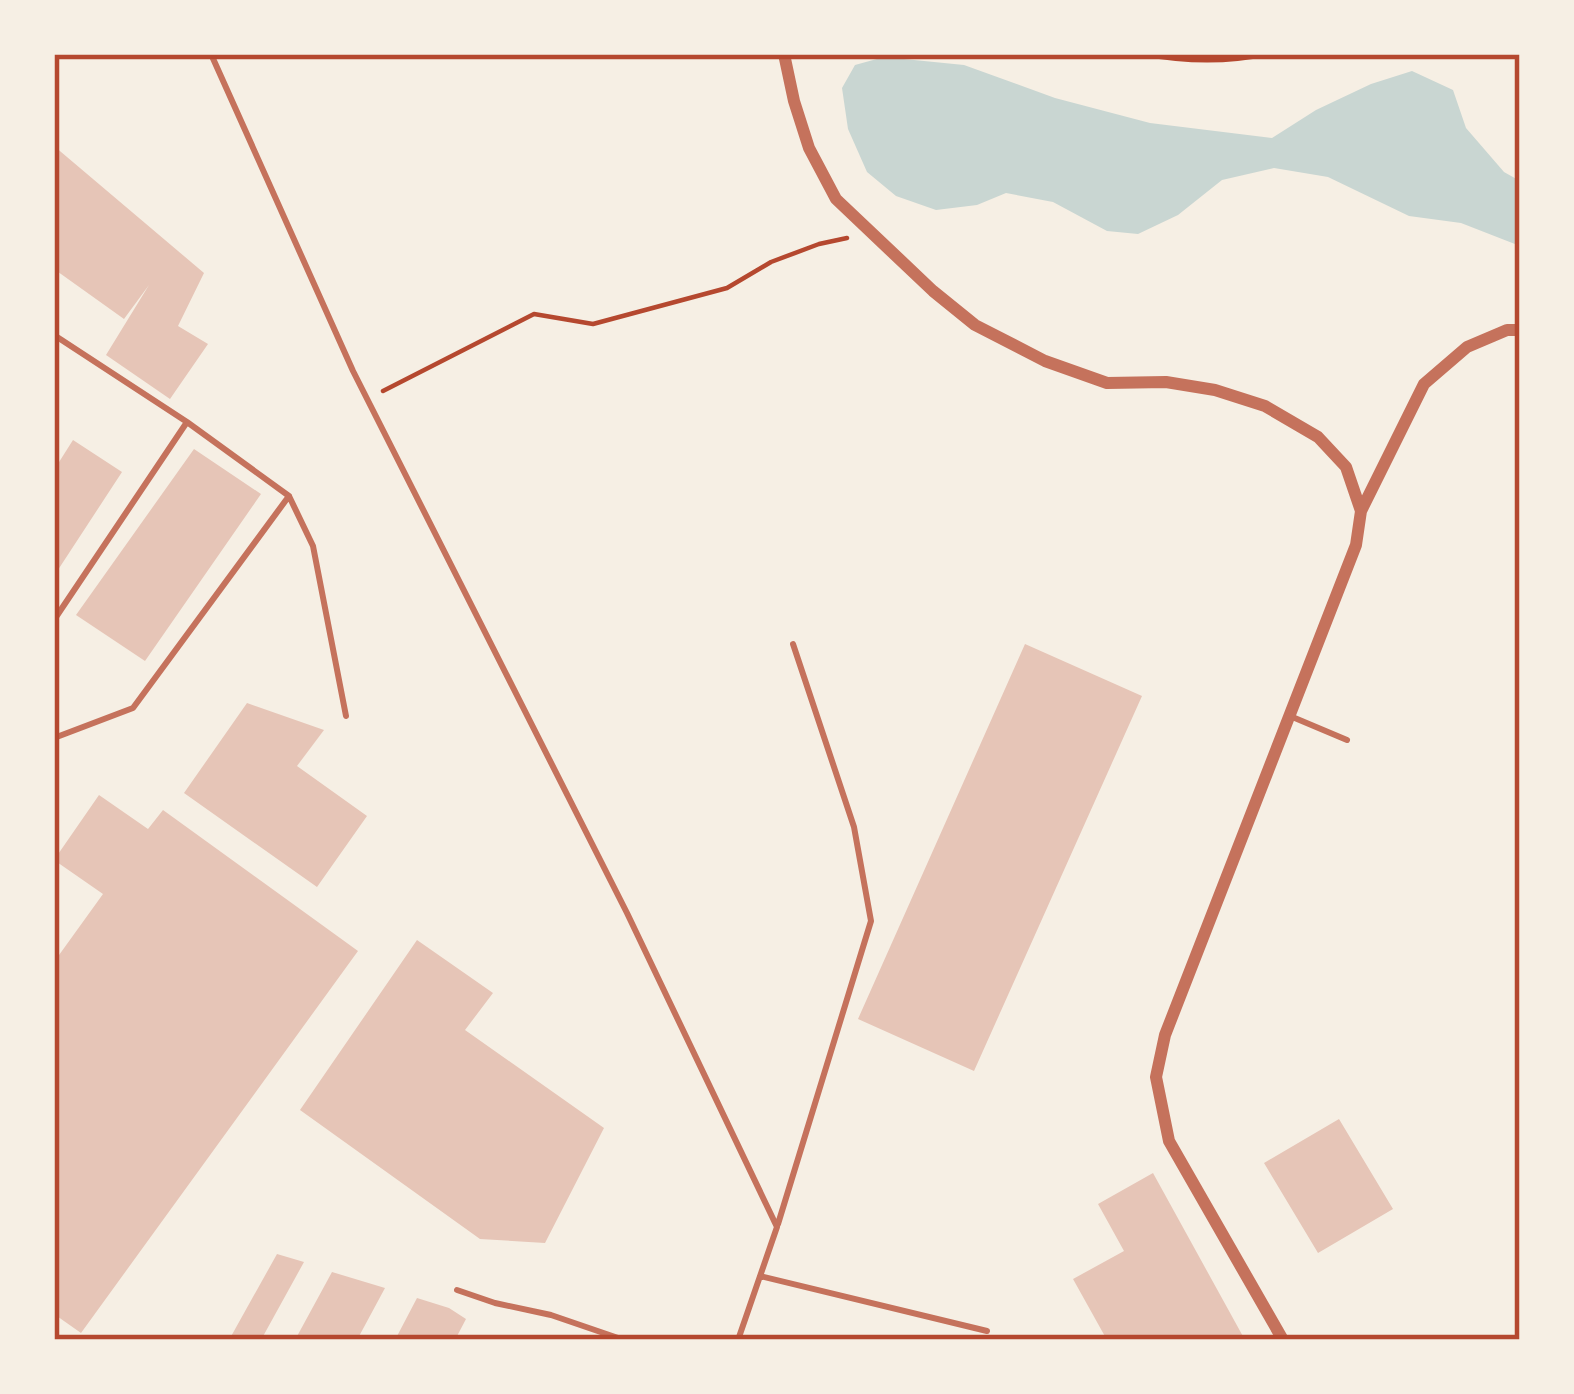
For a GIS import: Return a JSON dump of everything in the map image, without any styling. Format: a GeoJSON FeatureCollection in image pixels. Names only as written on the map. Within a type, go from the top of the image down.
{"type":"FeatureCollection","features":[{"type":"Feature","properties":{"kind":"street"},"geometry":{"type":"LineString","coordinates":[[784,54],[809,148],[836,199],[975,325],[1045,362],[1107,383],[1166,382],[1215,390],[1265,406],[1318,437],[1346,467],[1361,511]]}},
{"type":"Feature","properties":{"kind":"street"},"geometry":{"type":"LineString","coordinates":[[1283,1340],[1169,1141],[1156,1077],[1166,1035],[1356,545],[1361,511],[1424,384],[1467,347],[1508,330],[1520,330]]}},
{"type":"Feature","properties":{"kind":"lane"},"geometry":{"type":"LineString","coordinates":[[211,54],[367,398],[626,913],[776,1228]]}},
{"type":"Feature","properties":{"kind":"lane"},"geometry":{"type":"LineString","coordinates":[[54,335],[289,496],[314,547],[346,716]]}},
{"type":"Feature","properties":{"kind":"lane"},"geometry":{"type":"LineString","coordinates":[[54,620],[187,422]]}},
{"type":"Feature","properties":{"kind":"lane"},"geometry":{"type":"LineString","coordinates":[[54,738],[133,708],[289,496]]}},
{"type":"Feature","properties":{"kind":"lane"},"geometry":{"type":"LineString","coordinates":[[738,1340],[871,921],[854,827],[793,644]]}},
{"type":"Feature","properties":{"kind":"lane"},"geometry":{"type":"LineString","coordinates":[[1290,716],[1347,740]]}},
{"type":"Feature","properties":{"kind":"lane"},"geometry":{"type":"LineString","coordinates":[[760,1276],[987,1331]]}},
{"type":"Feature","properties":{"kind":"lane"},"geometry":{"type":"LineString","coordinates":[[457,1290],[624,1340]]}},
{"type":"Feature","properties":{"kind":"path"},"geometry":{"type":"LineString","coordinates":[[1143,54],[1177,60],[1240,60],[1267,54]]}},
{"type":"Feature","properties":{"kind":"path"},"geometry":{"type":"LineString","coordinates":[[367,398],[534,314],[593,324],[727,288],[771,262],[871,232]]}},
{"type":"Feature","properties":{"kind":"shaded area"},"geometry":{"type":"Polygon","coordinates":[[[884,57],[964,65],[1055,98],[1150,123],[1272,138],[1316,110],[1412,71],[1453,90],[1466,128],[1504,172],[1520,181],[1520,246],[1461,223],[1409,216],[1328,177],[1274,168],[1222,180],[1178,215],[1138,234],[1107,231],[1053,202],[1006,193],[977,205],[936,210],[896,196],[867,172],[848,129],[842,88],[855,65],[884,57]]]}},
{"type":"Feature","properties":{"kind":"building"},"geometry":{"type":"Polygon","coordinates":[[[54,146],[204,273],[178,326],[208,344],[170,399],[106,355],[149,285],[124,319],[54,269],[54,146]]]}},
{"type":"Feature","properties":{"kind":"building"},"geometry":{"type":"Polygon","coordinates":[[[73,440],[122,472],[54,576],[54,470],[73,440]]]}},
{"type":"Feature","properties":{"kind":"building"},"geometry":{"type":"Polygon","coordinates":[[[194,449],[261,494],[145,661],[76,615],[194,449]]]}},
{"type":"Feature","properties":{"kind":"building"},"geometry":{"type":"Polygon","coordinates":[[[1025,644],[1142,696],[974,1071],[858,1019],[1025,644]]]}},
{"type":"Feature","properties":{"kind":"building"},"geometry":{"type":"Polygon","coordinates":[[[247,703],[324,730],[297,766],[367,816],[317,887],[184,793],[247,703]]]}},
{"type":"Feature","properties":{"kind":"building"},"geometry":{"type":"Polygon","coordinates":[[[99,795],[148,829],[163,810],[358,951],[81,1333],[54,1314],[54,962],[103,894],[54,860],[99,795]]]}},
{"type":"Feature","properties":{"kind":"building"},"geometry":{"type":"Polygon","coordinates":[[[417,940],[493,993],[465,1030],[604,1128],[545,1243],[480,1239],[300,1110],[417,940]]]}},
{"type":"Feature","properties":{"kind":"building"},"geometry":{"type":"Polygon","coordinates":[[[1339,1119],[1393,1209],[1318,1253],[1264,1163],[1339,1119]]]}},
{"type":"Feature","properties":{"kind":"building"},"geometry":{"type":"Polygon","coordinates":[[[1153,1173],[1245,1340],[1107,1340],[1073,1279],[1124,1251],[1098,1204],[1153,1173]]]}},
{"type":"Feature","properties":{"kind":"building"},"geometry":{"type":"Polygon","coordinates":[[[277,1254],[304,1262],[261,1340],[229,1340],[277,1254]]]}},
{"type":"Feature","properties":{"kind":"building"},"geometry":{"type":"Polygon","coordinates":[[[332,1272],[385,1288],[357,1340],[295,1340],[332,1272]]]}},
{"type":"Feature","properties":{"kind":"building"},"geometry":{"type":"Polygon","coordinates":[[[417,1298],[466,1319],[455,1340],[395,1340],[417,1298]]]}}]}
